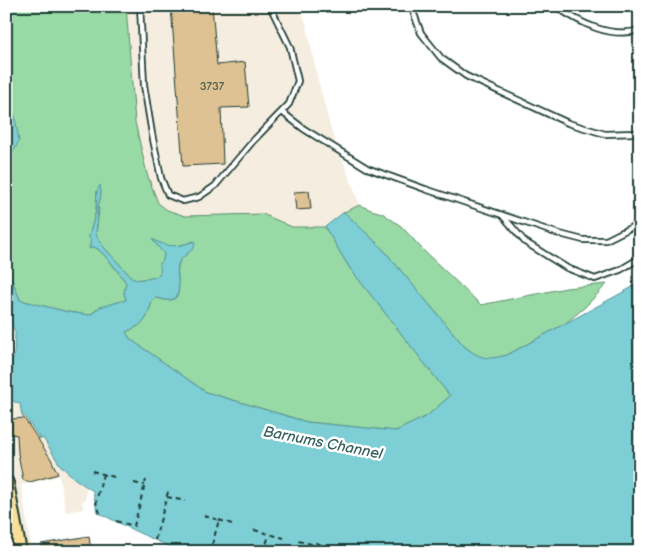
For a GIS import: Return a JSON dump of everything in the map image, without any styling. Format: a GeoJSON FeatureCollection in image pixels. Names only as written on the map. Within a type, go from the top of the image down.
{"type":"FeatureCollection","features":[{"type":"Feature","properties":{"kind":"main road"},"geometry":{"type":"LineString","coordinates":[[6,483],[19,552]]}},
{"type":"Feature","properties":{"kind":"lane"},"geometry":{"type":"LineString","coordinates":[[140,6],[144,85],[161,178],[168,195],[182,201],[199,197],[215,186],[253,141],[289,104],[298,81],[290,48],[270,6]]}},
{"type":"Feature","properties":{"kind":"lane"},"geometry":{"type":"LineString","coordinates":[[411,6],[421,33],[441,58],[466,76],[568,123],[605,134],[635,133],[640,131]]}},
{"type":"Feature","properties":{"kind":"lane"},"geometry":{"type":"LineString","coordinates":[[556,6],[571,17],[599,30],[629,33],[640,30]]}},
{"type":"Feature","properties":{"kind":"lane"},"geometry":{"type":"LineString","coordinates":[[282,112],[304,129],[367,168],[556,233],[583,240],[606,240],[640,223]]}},
{"type":"Feature","properties":{"kind":"lane"},"geometry":{"type":"LineString","coordinates":[[502,215],[525,242],[566,268],[595,279],[620,270],[640,258]]}},
{"type":"Feature","properties":{"kind":"path"},"geometry":{"type":"LineString","coordinates":[[92,471],[114,476]]}},
{"type":"Feature","properties":{"kind":"path"},"geometry":{"type":"LineString","coordinates":[[100,513],[96,502],[103,474]]}},
{"type":"Feature","properties":{"kind":"path"},"geometry":{"type":"LineString","coordinates":[[116,521],[134,526],[146,480]]}},
{"type":"Feature","properties":{"kind":"path"},"geometry":{"type":"LineString","coordinates":[[134,483],[145,485]]}},
{"type":"Feature","properties":{"kind":"path"},"geometry":{"type":"LineString","coordinates":[[155,540],[169,488]]}},
{"type":"Feature","properties":{"kind":"path"},"geometry":{"type":"LineString","coordinates":[[167,497],[185,501]]}},
{"type":"Feature","properties":{"kind":"path"},"geometry":{"type":"LineString","coordinates":[[204,516],[232,524]]}},
{"type":"Feature","properties":{"kind":"path"},"geometry":{"type":"LineString","coordinates":[[210,552],[218,520]]}},
{"type":"Feature","properties":{"kind":"path"},"geometry":{"type":"LineString","coordinates":[[254,530],[284,538]]}},
{"type":"Feature","properties":{"kind":"path"},"geometry":{"type":"LineString","coordinates":[[264,552],[269,534]]}},
{"type":"Feature","properties":{"kind":"path"},"geometry":{"type":"LineString","coordinates":[[298,541],[312,544],[310,552]]}},
{"type":"Feature","properties":{"kind":"path"},"geometry":{"type":"LineString","coordinates":[[314,552],[316,543],[328,546]]}},
{"type":"Feature","properties":{"kind":"path"},"geometry":{"type":"LineString","coordinates":[[345,550],[352,552]]}},
{"type":"Feature","properties":{"kind":"shaded area"},"geometry":{"type":"Polygon","coordinates":[[[126,6],[299,6],[306,23],[331,130],[360,205],[344,212],[325,227],[292,227],[263,214],[185,216],[167,210],[158,203],[147,174],[135,122],[126,6]]]}},
{"type":"Feature","properties":{"kind":"shaded area"},"geometry":{"type":"Polygon","coordinates":[[[6,399],[20,404],[39,439],[43,437],[60,465],[86,486],[86,499],[82,502],[83,509],[66,512],[59,476],[21,485],[31,545],[34,552],[12,552],[6,516],[6,414],[9,413],[6,399]]]}},
{"type":"Feature","properties":{"kind":"green space"},"geometry":{"type":"Polygon","coordinates":[[[6,6],[126,6],[135,122],[147,174],[158,203],[167,210],[185,216],[263,214],[292,227],[325,227],[349,267],[450,396],[427,416],[396,431],[307,422],[206,392],[130,339],[126,332],[144,321],[155,298],[175,299],[179,290],[179,263],[189,252],[194,241],[173,246],[153,240],[164,254],[160,273],[150,278],[137,280],[132,278],[101,244],[96,235],[101,191],[97,191],[96,211],[89,237],[91,240],[90,248],[96,248],[101,252],[126,283],[124,293],[126,300],[100,307],[90,315],[68,312],[20,300],[6,264],[6,166],[15,117],[6,98],[6,6]]]}},
{"type":"Feature","properties":{"kind":"green space"},"geometry":{"type":"Polygon","coordinates":[[[360,205],[382,213],[401,226],[424,251],[481,305],[566,288],[607,284],[585,307],[566,323],[507,355],[493,359],[484,358],[465,347],[381,247],[344,212],[360,205]]]}},
{"type":"Feature","properties":{"kind":"water"},"geometry":{"type":"Polygon","coordinates":[[[6,98],[15,117],[19,141],[6,166],[6,98]]]}},
{"type":"Feature","properties":{"kind":"water","name":"Barnums Channel"},"geometry":{"type":"Polygon","coordinates":[[[100,185],[96,235],[101,244],[132,278],[137,280],[158,276],[160,271],[159,263],[163,260],[164,254],[152,239],[173,246],[195,241],[194,248],[182,258],[178,265],[177,295],[170,300],[155,298],[144,321],[126,332],[130,339],[206,392],[307,422],[396,431],[427,416],[450,396],[349,267],[325,227],[344,212],[381,247],[465,347],[484,357],[494,358],[507,355],[640,283],[640,552],[181,552],[97,512],[93,491],[75,479],[60,465],[43,438],[40,439],[25,416],[22,416],[20,404],[6,399],[6,365],[14,358],[15,332],[6,313],[6,264],[20,300],[68,312],[90,315],[100,307],[126,300],[124,293],[126,283],[121,275],[99,250],[93,247],[89,249],[91,240],[89,237],[96,211],[97,191],[100,185]]]}},
{"type":"Feature","properties":{"kind":"building"},"geometry":{"type":"Polygon","coordinates":[[[171,6],[212,6],[217,65],[245,62],[249,107],[221,108],[223,164],[183,166],[171,6]]]}},
{"type":"Feature","properties":{"kind":"building"},"geometry":{"type":"Polygon","coordinates":[[[309,191],[311,209],[296,210],[294,192],[309,191]]]}},
{"type":"Feature","properties":{"kind":"building"},"geometry":{"type":"Polygon","coordinates":[[[24,418],[51,459],[58,474],[30,482],[23,480],[17,435],[12,434],[12,419],[24,418]]]}},
{"type":"Feature","properties":{"kind":"building"},"geometry":{"type":"Polygon","coordinates":[[[89,536],[91,552],[43,552],[41,544],[89,536]]]}}]}
